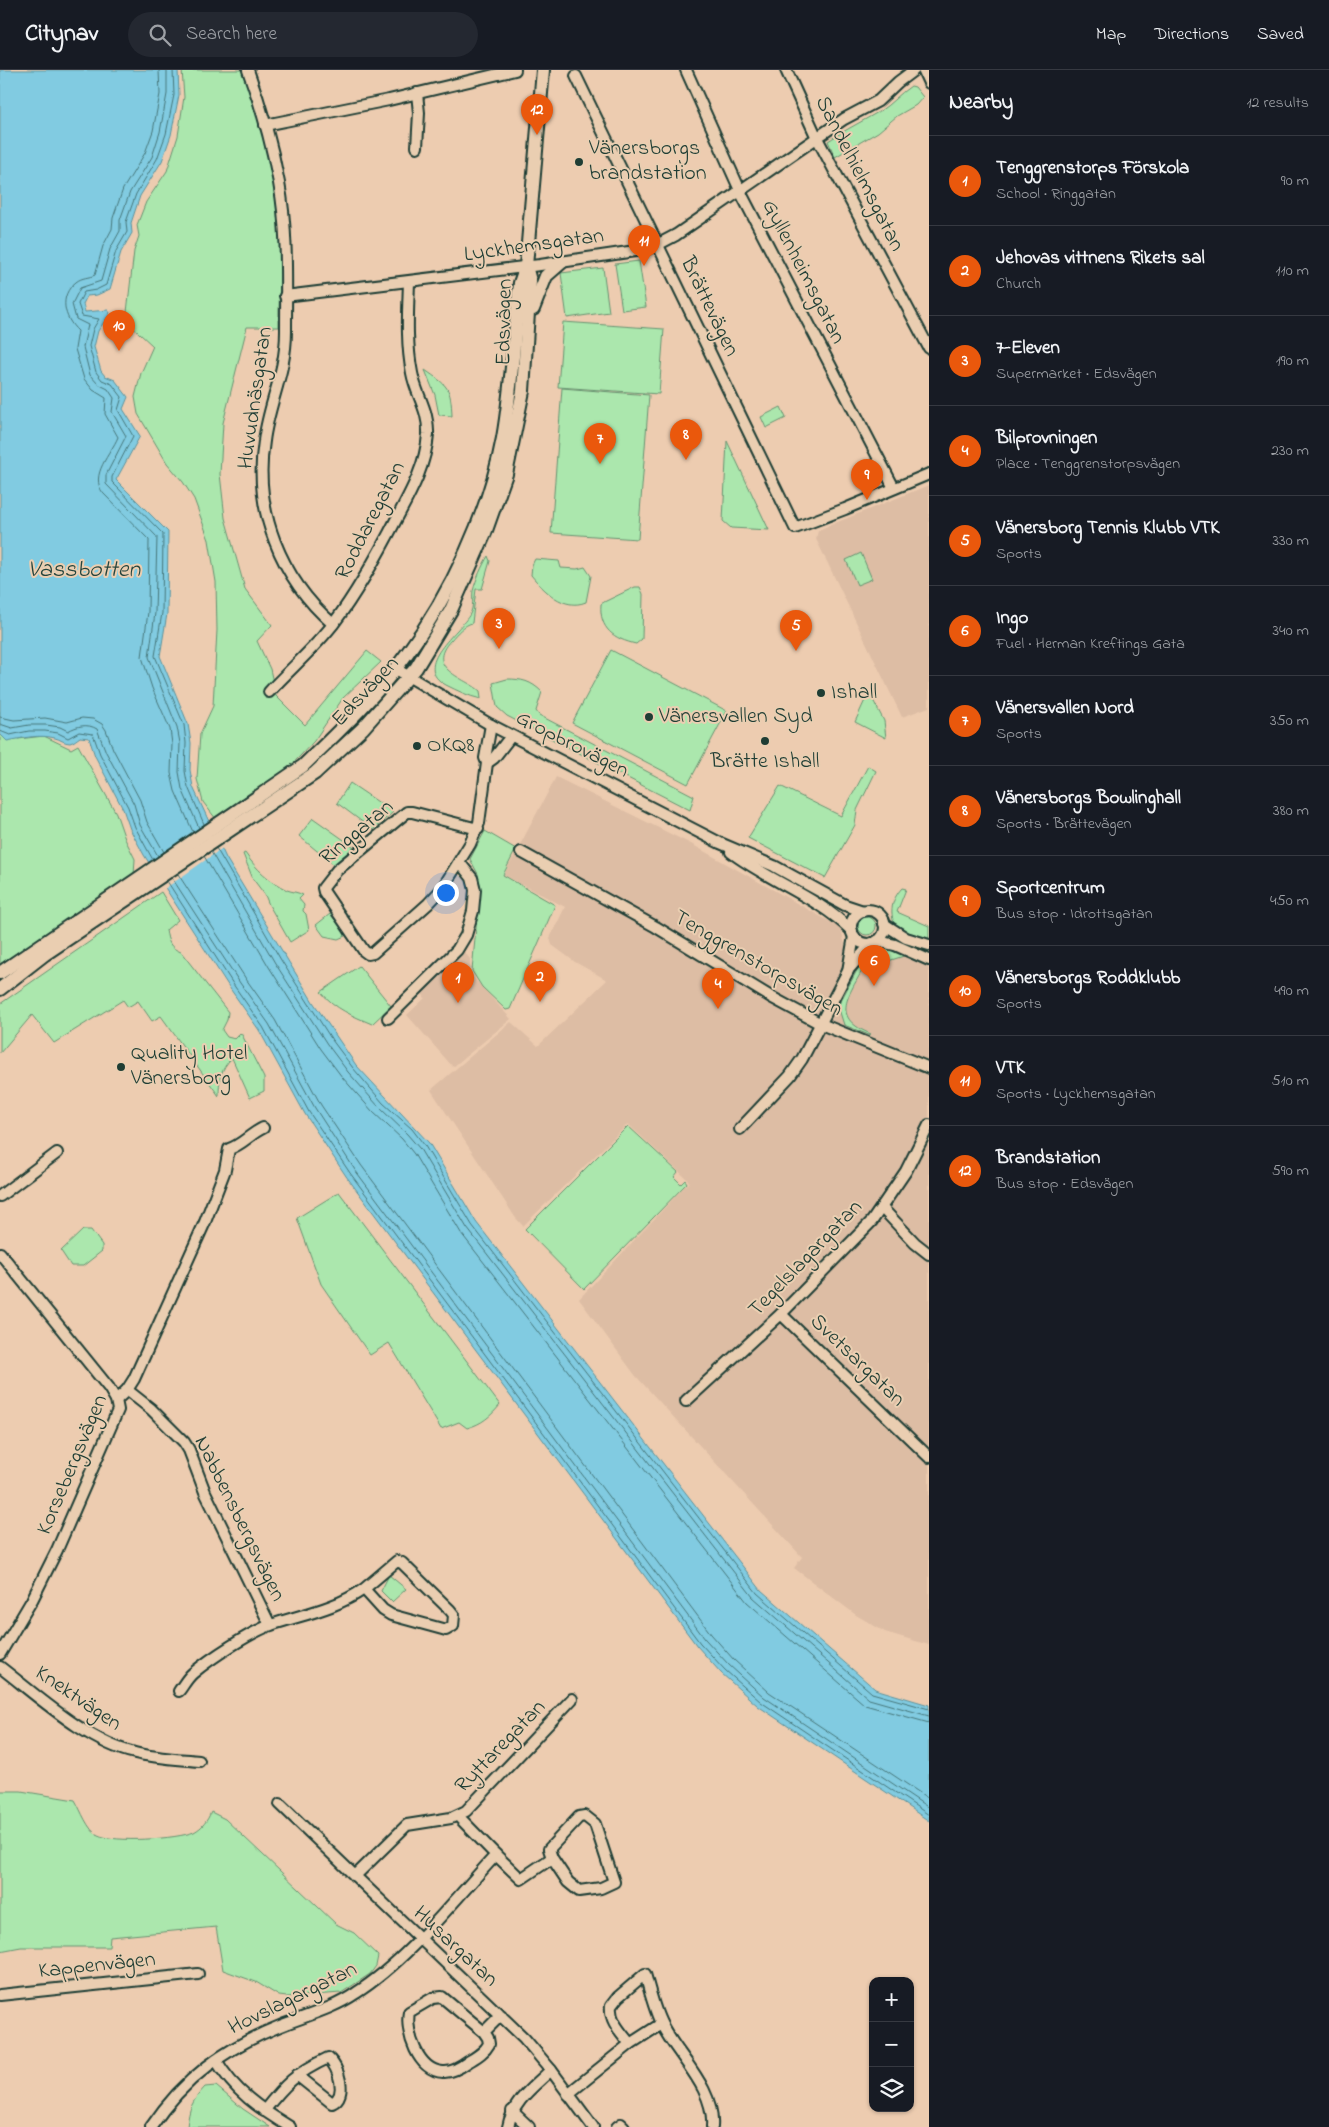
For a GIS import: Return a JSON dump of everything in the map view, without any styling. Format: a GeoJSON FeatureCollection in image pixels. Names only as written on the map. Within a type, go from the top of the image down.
{"type":"FeatureCollection","features":[{"type":"Feature","properties":{"kind":"main road","name":"Edsvägen"},"geometry":{"type":"LineString","coordinates":[[237,818],[303,766],[396,669],[444,596],[474,533],[495,473],[508,406],[520,283],[526,266],[543,70]]}},
{"type":"Feature","properties":{"kind":"main road"},"geometry":{"type":"LineString","coordinates":[[528,328],[542,283],[548,273],[562,262]]}},
{"type":"Feature","properties":{"kind":"main road","name":"Edsvägen"},"geometry":{"type":"LineString","coordinates":[[0,973],[237,818],[315,773],[364,728],[409,677],[451,610],[485,533],[506,474],[523,391],[530,281],[526,266]]}},
{"type":"Feature","properties":{"kind":"main road","name":"Edsvägen"},"geometry":{"type":"LineString","coordinates":[[0,989],[140,883]]}},
{"type":"Feature","properties":{"kind":"street","name":"Huvudnäsgatan"},"geometry":{"type":"LineString","coordinates":[[248,70],[276,169],[282,208],[285,249],[285,358],[264,441],[262,469],[264,500],[271,530],[288,573],[310,604],[333,624]]}},
{"type":"Feature","properties":{"kind":"street"},"geometry":{"type":"LineString","coordinates":[[265,125],[515,70]]}},
{"type":"Feature","properties":{"kind":"street","name":"Gyllenheimsgatan"},"geometry":{"type":"LineString","coordinates":[[686,70],[741,190],[894,488]]}},
{"type":"Feature","properties":{"kind":"street","name":"Sandelhielmsgatan"},"geometry":{"type":"LineString","coordinates":[[786,70],[817,138],[929,348]]}},
{"type":"Feature","properties":{"kind":"street","name":"Lyckhemsgatan"},"geometry":{"type":"LineString","coordinates":[[285,296],[562,262],[642,250],[656,245],[676,235],[844,119],[878,100],[914,70]]}},
{"type":"Feature","properties":{"kind":"street"},"geometry":{"type":"LineString","coordinates":[[923,70],[929,83]]}},
{"type":"Feature","properties":{"kind":"street","name":"Brättevägen"},"geometry":{"type":"LineString","coordinates":[[576,76],[656,245],[744,420],[795,528],[894,488]]}},
{"type":"Feature","properties":{"kind":"street"},"geometry":{"type":"LineString","coordinates":[[417,93],[419,113],[417,147]]}},
{"type":"Feature","properties":{"kind":"street","name":"Roddaregatan"},"geometry":{"type":"LineString","coordinates":[[269,692],[333,624],[357,590],[415,484],[425,451],[428,421],[425,406],[412,375],[409,359],[408,282]]}},
{"type":"Feature","properties":{"kind":"street"},"geometry":{"type":"LineString","coordinates":[[894,488],[929,474]]}},
{"type":"Feature","properties":{"kind":"street"},"geometry":{"type":"LineString","coordinates":[[396,669],[409,677]]}},
{"type":"Feature","properties":{"kind":"street","name":"Gropbrovägen"},"geometry":{"type":"LineString","coordinates":[[409,677],[511,736],[720,843],[774,866],[845,905],[863,911]]}},
{"type":"Feature","properties":{"kind":"street","name":"Ringgatan"},"geometry":{"type":"LineString","coordinates":[[478,829],[407,812],[337,870],[323,888],[364,951],[368,954],[373,953],[428,904],[442,889],[460,863],[478,829],[490,725]]}},
{"type":"Feature","properties":{"kind":"street"},"geometry":{"type":"LineString","coordinates":[[487,763],[494,758],[511,736]]}},
{"type":"Feature","properties":{"kind":"street","name":"Gropbrovägen"},"geometry":{"type":"LineString","coordinates":[[720,843],[746,864],[826,909],[853,934]]}},
{"type":"Feature","properties":{"kind":"street","name":"Tenggrenstorpsvägen"},"geometry":{"type":"LineString","coordinates":[[521,852],[640,917],[770,997],[821,1024],[929,1068]]}},
{"type":"Feature","properties":{"kind":"street"},"geometry":{"type":"LineString","coordinates":[[388,1018],[457,950],[466,935],[475,890],[472,878],[460,863]]}},
{"type":"Feature","properties":{"kind":"street"},"geometry":{"type":"LineString","coordinates":[[848,971],[853,920],[863,911],[871,910],[877,913],[884,924],[906,938],[929,945]]}},
{"type":"Feature","properties":{"kind":"street"},"geometry":{"type":"LineString","coordinates":[[740,1129],[790,1076],[802,1059],[848,971],[883,934],[884,924]]}},
{"type":"Feature","properties":{"kind":"street"},"geometry":{"type":"LineString","coordinates":[[853,934],[861,942],[895,945],[929,960]]}},
{"type":"Feature","properties":{"kind":"street","name":"Tegelslagargatan"},"geometry":{"type":"LineString","coordinates":[[686,1401],[781,1314],[882,1208],[914,1158],[929,1125]]}},
{"type":"Feature","properties":{"kind":"street","name":"Korsebergsvägen"},"geometry":{"type":"LineString","coordinates":[[0,1654],[32,1600],[57,1550],[116,1418],[118,1410],[116,1400],[127,1390],[134,1379],[205,1222],[225,1170],[229,1149],[236,1147],[253,1133],[263,1128]]}},
{"type":"Feature","properties":{"kind":"street"},"geometry":{"type":"LineString","coordinates":[[0,1196],[57,1153]]}},
{"type":"Feature","properties":{"kind":"street"},"geometry":{"type":"LineString","coordinates":[[882,1208],[915,1243],[929,1254]]}},
{"type":"Feature","properties":{"kind":"street"},"geometry":{"type":"LineString","coordinates":[[0,1253],[109,1388],[116,1400]]}},
{"type":"Feature","properties":{"kind":"street","name":"Svetsargatan"},"geometry":{"type":"LineString","coordinates":[[781,1314],[929,1457]]}},
{"type":"Feature","properties":{"kind":"street","name":"Nabbensbergsvägen"},"geometry":{"type":"LineString","coordinates":[[127,1390],[151,1409],[184,1442],[189,1450],[205,1492],[270,1625]]}},
{"type":"Feature","properties":{"kind":"street","name":"Nabbensbergsvägen"},"geometry":{"type":"LineString","coordinates":[[179,1691],[192,1674],[218,1656],[270,1625],[334,1606],[351,1598],[397,1561],[402,1563],[450,1610],[454,1615],[453,1626],[446,1630],[391,1615],[383,1610],[364,1589]]}},
{"type":"Feature","properties":{"kind":"street","name":"Knektvägen"},"geometry":{"type":"LineString","coordinates":[[0,1667],[81,1728],[113,1746],[136,1754],[199,1761]]}},
{"type":"Feature","properties":{"kind":"street","name":"Ryttaregatan"},"geometry":{"type":"LineString","coordinates":[[355,1876],[408,1825],[458,1816],[466,1811],[572,1699]]}},
{"type":"Feature","properties":{"kind":"street","name":"Husargatan"},"geometry":{"type":"LineString","coordinates":[[280,1804],[524,2038],[551,2070],[593,2127]]}},
{"type":"Feature","properties":{"kind":"street"},"geometry":{"type":"LineString","coordinates":[[458,1816],[521,1879],[552,1858]]}},
{"type":"Feature","properties":{"kind":"street"},"geometry":{"type":"LineString","coordinates":[[579,1818],[590,1818],[595,1824],[614,1882],[601,1888],[579,1891],[574,1889],[568,1882],[552,1858],[549,1848],[579,1818]]}},
{"type":"Feature","properties":{"kind":"street","name":"Hovslagargatan"},"geometry":{"type":"LineString","coordinates":[[151,2127],[175,2094],[193,2077],[216,2060],[256,2036],[355,1995],[382,1974],[419,1938],[496,1855]]}},
{"type":"Feature","properties":{"kind":"street","name":"Kappenvägen"},"geometry":{"type":"LineString","coordinates":[[0,1995],[198,1974]]}},
{"type":"Feature","properties":{"kind":"street"},"geometry":{"type":"LineString","coordinates":[[630,2044],[616,2026],[612,2017],[611,2006],[618,1997],[645,1974],[661,2024],[706,2096],[712,2115],[712,2127]]}},
{"type":"Feature","properties":{"kind":"street"},"geometry":{"type":"LineString","coordinates":[[442,1997],[484,2032],[489,2044],[482,2053],[453,2070],[440,2072],[426,2064],[416,2050],[409,2029],[409,2012],[432,1998],[442,1997]]}},
{"type":"Feature","properties":{"kind":"street"},"geometry":{"type":"LineString","coordinates":[[484,2032],[501,2015]]}},
{"type":"Feature","properties":{"kind":"street"},"geometry":{"type":"LineString","coordinates":[[568,2094],[630,2044],[661,2024]]}},
{"type":"Feature","properties":{"kind":"street"},"geometry":{"type":"LineString","coordinates":[[264,2111],[285,2084],[297,2075],[328,2058],[331,2061],[341,2088],[338,2098],[332,2103],[297,2075]]}},
{"type":"Feature","properties":{"kind":"street"},"geometry":{"type":"LineString","coordinates":[[216,2060],[238,2090],[264,2111],[290,2127]]}},
{"type":"Feature","properties":{"kind":"street"},"geometry":{"type":"LineString","coordinates":[[508,2127],[512,2110],[518,2102],[551,2070]]}},
{"type":"Feature","properties":{"kind":"street"},"geometry":{"type":"LineString","coordinates":[[512,2110],[529,2127]]}},
{"type":"Feature","properties":{"kind":"street"},"geometry":{"type":"LineString","coordinates":[[617,2127],[621,2124],[624,2127]]}},
{"type":"Feature","properties":{"kind":"shaded area"},"geometry":{"type":"Polygon","coordinates":[[[929,485],[929,707],[902,717],[816,539],[818,531],[823,528],[929,485]]]}},
{"type":"Feature","properties":{"kind":"shaded area"},"geometry":{"type":"Polygon","coordinates":[[[556,777],[693,845],[841,928],[845,946],[864,966],[898,954],[929,967],[929,1645],[885,1632],[856,1615],[794,1568],[802,1557],[635,1375],[579,1299],[689,1182],[687,1179],[628,1124],[523,1226],[515,1217],[431,1090],[511,1022],[538,1046],[607,980],[575,962],[552,945],[550,938],[565,907],[504,875],[556,777]]]}},
{"type":"Feature","properties":{"kind":"shaded area"},"geometry":{"type":"Polygon","coordinates":[[[463,950],[470,959],[471,975],[511,1019],[453,1067],[407,1015],[425,998],[421,992],[463,950]]]}},
{"type":"Feature","properties":{"kind":"green space"},"geometry":{"type":"Polygon","coordinates":[[[182,70],[244,70],[269,156],[279,208],[281,238],[279,327],[247,327],[223,423],[220,474],[225,518],[245,589],[272,625],[257,641],[270,669],[276,696],[305,725],[367,651],[381,662],[343,698],[314,741],[286,771],[216,819],[203,802],[197,779],[200,734],[213,706],[217,630],[216,582],[209,540],[194,499],[167,463],[138,414],[135,397],[141,373],[153,346],[126,321],[134,251],[139,236],[137,225],[146,202],[167,171],[178,136],[184,97],[182,70]]]}},
{"type":"Feature","properties":{"kind":"green space"},"geometry":{"type":"Polygon","coordinates":[[[911,86],[915,87],[923,97],[916,105],[897,116],[878,132],[835,157],[828,141],[880,111],[911,86]]]}},
{"type":"Feature","properties":{"kind":"green space"},"geometry":{"type":"Polygon","coordinates":[[[639,261],[646,307],[622,310],[615,264],[639,261]]]}},
{"type":"Feature","properties":{"kind":"green space"},"geometry":{"type":"Polygon","coordinates":[[[603,268],[609,312],[567,318],[561,273],[603,268]]]}},
{"type":"Feature","properties":{"kind":"green space"},"geometry":{"type":"Polygon","coordinates":[[[563,322],[664,329],[659,394],[558,387],[563,322]]]}},
{"type":"Feature","properties":{"kind":"green space"},"geometry":{"type":"Polygon","coordinates":[[[425,370],[447,388],[451,399],[452,416],[439,415],[435,395],[425,370]]]}},
{"type":"Feature","properties":{"kind":"green space"},"geometry":{"type":"Polygon","coordinates":[[[562,388],[649,395],[638,539],[551,533],[562,388]]]}},
{"type":"Feature","properties":{"kind":"green space"},"geometry":{"type":"Polygon","coordinates":[[[781,407],[786,418],[766,428],[761,417],[781,407]]]}},
{"type":"Feature","properties":{"kind":"green space"},"geometry":{"type":"Polygon","coordinates":[[[727,441],[769,530],[731,528],[723,521],[727,441]]]}},
{"type":"Feature","properties":{"kind":"green space"},"geometry":{"type":"Polygon","coordinates":[[[861,553],[872,579],[857,585],[846,560],[861,553]]]}},
{"type":"Feature","properties":{"kind":"green space"},"geometry":{"type":"Polygon","coordinates":[[[488,556],[490,561],[482,589],[476,589],[472,623],[463,627],[451,640],[444,650],[442,658],[444,665],[450,672],[480,691],[481,699],[446,685],[436,677],[433,668],[435,659],[441,649],[470,614],[474,586],[488,556]]]}},
{"type":"Feature","properties":{"kind":"green space"},"geometry":{"type":"Polygon","coordinates":[[[535,559],[559,561],[561,568],[577,569],[585,567],[591,576],[586,602],[570,604],[562,602],[548,593],[531,575],[535,559]]]}},
{"type":"Feature","properties":{"kind":"green space"},"geometry":{"type":"Polygon","coordinates":[[[635,587],[640,587],[643,594],[642,639],[636,644],[615,636],[605,626],[601,613],[601,604],[635,587]]]}},
{"type":"Feature","properties":{"kind":"green space","name":"Vänersvallen Syd"},"geometry":{"type":"Polygon","coordinates":[[[611,650],[727,711],[688,784],[572,723],[611,650]]]}},
{"type":"Feature","properties":{"kind":"green space"},"geometry":{"type":"Polygon","coordinates":[[[507,679],[526,681],[542,692],[536,711],[539,715],[694,796],[690,810],[507,716],[497,707],[493,683],[507,679]]]}},
{"type":"Feature","properties":{"kind":"green space"},"geometry":{"type":"Polygon","coordinates":[[[870,697],[884,721],[886,738],[855,722],[866,698],[870,697]]]}},
{"type":"Feature","properties":{"kind":"green space"},"geometry":{"type":"Polygon","coordinates":[[[0,711],[18,739],[44,736],[71,749],[78,745],[116,813],[125,839],[135,859],[134,875],[0,964],[0,711]]]}},
{"type":"Feature","properties":{"kind":"green space"},"geometry":{"type":"Polygon","coordinates":[[[868,766],[876,771],[857,810],[855,825],[825,878],[748,838],[780,786],[841,816],[868,766]]]}},
{"type":"Feature","properties":{"kind":"green space"},"geometry":{"type":"Polygon","coordinates":[[[350,783],[393,812],[373,830],[337,803],[350,783]]]}},
{"type":"Feature","properties":{"kind":"green space"},"geometry":{"type":"Polygon","coordinates":[[[313,818],[354,847],[334,865],[299,836],[313,818]]]}},
{"type":"Feature","properties":{"kind":"green space"},"geometry":{"type":"Polygon","coordinates":[[[485,831],[516,849],[503,875],[555,905],[510,1009],[506,1010],[482,987],[472,971],[480,885],[478,874],[470,859],[485,831]]]}},
{"type":"Feature","properties":{"kind":"green space"},"geometry":{"type":"Polygon","coordinates":[[[245,853],[269,879],[287,890],[303,895],[299,899],[304,905],[303,911],[306,914],[309,930],[290,942],[265,895],[253,879],[243,854],[245,853]]]}},
{"type":"Feature","properties":{"kind":"green space"},"geometry":{"type":"Polygon","coordinates":[[[902,888],[906,889],[897,912],[929,926],[929,941],[909,935],[896,928],[892,917],[892,907],[895,897],[902,888]]]}},
{"type":"Feature","properties":{"kind":"green space"},"geometry":{"type":"Polygon","coordinates":[[[161,892],[178,920],[166,930],[170,944],[174,949],[181,952],[228,1012],[227,1020],[222,1030],[227,1037],[235,1039],[241,1033],[264,1078],[264,1091],[250,1098],[232,1058],[225,1066],[221,1076],[219,1096],[161,1016],[152,1021],[138,1001],[128,1007],[123,1000],[54,1043],[32,1015],[0,1053],[0,1004],[161,892]]]}},
{"type":"Feature","properties":{"kind":"green space"},"geometry":{"type":"Polygon","coordinates":[[[330,914],[343,929],[345,936],[338,939],[324,936],[316,925],[330,914]]]}},
{"type":"Feature","properties":{"kind":"green space"},"geometry":{"type":"Polygon","coordinates":[[[863,917],[871,917],[876,922],[874,933],[863,935],[858,930],[858,922],[863,917]]]}},
{"type":"Feature","properties":{"kind":"green space"},"geometry":{"type":"Polygon","coordinates":[[[882,948],[907,955],[863,969],[852,989],[846,1006],[847,1014],[851,1021],[859,1028],[871,1034],[869,1035],[844,1025],[838,1006],[864,957],[882,948]]]}},
{"type":"Feature","properties":{"kind":"green space"},"geometry":{"type":"Polygon","coordinates":[[[359,966],[391,1006],[372,1024],[338,1007],[321,992],[359,966]]]}},
{"type":"Feature","properties":{"kind":"green space"},"geometry":{"type":"Polygon","coordinates":[[[628,1126],[678,1172],[674,1177],[681,1184],[685,1180],[687,1183],[584,1289],[525,1229],[628,1126]]]}},
{"type":"Feature","properties":{"kind":"green space"},"geometry":{"type":"Polygon","coordinates":[[[339,1192],[500,1405],[482,1422],[467,1428],[459,1422],[441,1429],[389,1343],[370,1355],[321,1284],[297,1218],[339,1192]]]}},
{"type":"Feature","properties":{"kind":"green space"},"geometry":{"type":"Polygon","coordinates":[[[83,1230],[91,1230],[102,1245],[102,1251],[83,1266],[71,1266],[61,1251],[83,1230]]]}},
{"type":"Feature","properties":{"kind":"green space"},"geometry":{"type":"Polygon","coordinates":[[[389,1575],[406,1589],[392,1602],[381,1591],[389,1575]]]}},
{"type":"Feature","properties":{"kind":"green space"},"geometry":{"type":"Polygon","coordinates":[[[0,1791],[21,1791],[75,1800],[94,1833],[117,1839],[174,1837],[194,1832],[206,1821],[211,1812],[225,1819],[336,1924],[354,1933],[378,1956],[376,1966],[370,1974],[341,1993],[287,1997],[279,1996],[256,1982],[223,1970],[216,1927],[110,1937],[109,1947],[21,1947],[0,1951],[0,1791]]]}},
{"type":"Feature","properties":{"kind":"green space"},"geometry":{"type":"Polygon","coordinates":[[[216,2086],[243,2109],[270,2127],[187,2127],[190,2110],[197,2096],[205,2087],[216,2086]]]}},
{"type":"Feature","properties":{"kind":"water","name":"Vassbotten"},"geometry":{"type":"Polygon","coordinates":[[[0,70],[178,70],[179,95],[171,135],[162,161],[140,196],[131,223],[132,233],[121,252],[110,289],[97,295],[87,296],[83,304],[85,312],[108,310],[110,313],[98,331],[94,347],[101,371],[105,376],[115,380],[128,397],[123,409],[140,436],[116,480],[168,532],[167,614],[160,656],[188,724],[191,743],[190,770],[193,787],[226,858],[313,1002],[356,1065],[429,1143],[476,1222],[761,1590],[875,1689],[929,1705],[929,1821],[758,1706],[721,1673],[697,1646],[346,1176],[305,1114],[259,1030],[144,855],[130,829],[123,809],[95,756],[89,738],[80,737],[70,743],[43,736],[7,741],[0,734],[0,70]]]}},
{"type":"Feature","properties":{"kind":"pier"},"geometry":{"type":"Polygon","coordinates":[[[211,821],[224,847],[163,890],[147,865],[211,821]]]}},
{"type":"Feature","properties":{"kind":"place","name":"Brandstation"},"geometry":{"type":"Point","coordinates":[537,135]}},
{"type":"Feature","properties":{"kind":"place","name":"Vänersborgs brandstation"},"geometry":{"type":"Point","coordinates":[579,162]}},
{"type":"Feature","properties":{"kind":"place","name":"VTK"},"geometry":{"type":"Point","coordinates":[644,266]}},
{"type":"Feature","properties":{"kind":"place","name":"Vänersborgs Roddklubb"},"geometry":{"type":"Point","coordinates":[119,351]}},
{"type":"Feature","properties":{"kind":"place","name":"Vänersborgs Bowlinghall"},"geometry":{"type":"Point","coordinates":[686,460]}},
{"type":"Feature","properties":{"kind":"place","name":"Vänersvallen Nord"},"geometry":{"type":"Point","coordinates":[600,464]}},
{"type":"Feature","properties":{"kind":"place","name":"Sportcentrum"},"geometry":{"type":"Point","coordinates":[867,500]}},
{"type":"Feature","properties":{"kind":"place","name":"7-Eleven"},"geometry":{"type":"Point","coordinates":[499,649]}},
{"type":"Feature","properties":{"kind":"place","name":"Vänersborg Tennis Klubb VTK"},"geometry":{"type":"Point","coordinates":[796,651]}},
{"type":"Feature","properties":{"kind":"place","name":"Ishall"},"geometry":{"type":"Point","coordinates":[821,693]}},
{"type":"Feature","properties":{"kind":"place","name":"Vänersvallen Syd"},"geometry":{"type":"Point","coordinates":[649,717]}},
{"type":"Feature","properties":{"kind":"place","name":"Brätte Ishall"},"geometry":{"type":"Point","coordinates":[765,741]}},
{"type":"Feature","properties":{"kind":"place","name":"OKQ8"},"geometry":{"type":"Point","coordinates":[417,746]}},
{"type":"Feature","properties":{"kind":"place","name":"Ingo"},"geometry":{"type":"Point","coordinates":[874,986]}},
{"type":"Feature","properties":{"kind":"place","name":"Jehovas vittnens Rikets sal"},"geometry":{"type":"Point","coordinates":[540,1002]}},
{"type":"Feature","properties":{"kind":"place","name":"Tenggrenstorps Förskola"},"geometry":{"type":"Point","coordinates":[458,1003]}},
{"type":"Feature","properties":{"kind":"place","name":"Bilprovningen"},"geometry":{"type":"Point","coordinates":[718,1009]}},
{"type":"Feature","properties":{"kind":"place","name":"Quality Hotel Vänersborg"},"geometry":{"type":"Point","coordinates":[121,1067]}}]}
